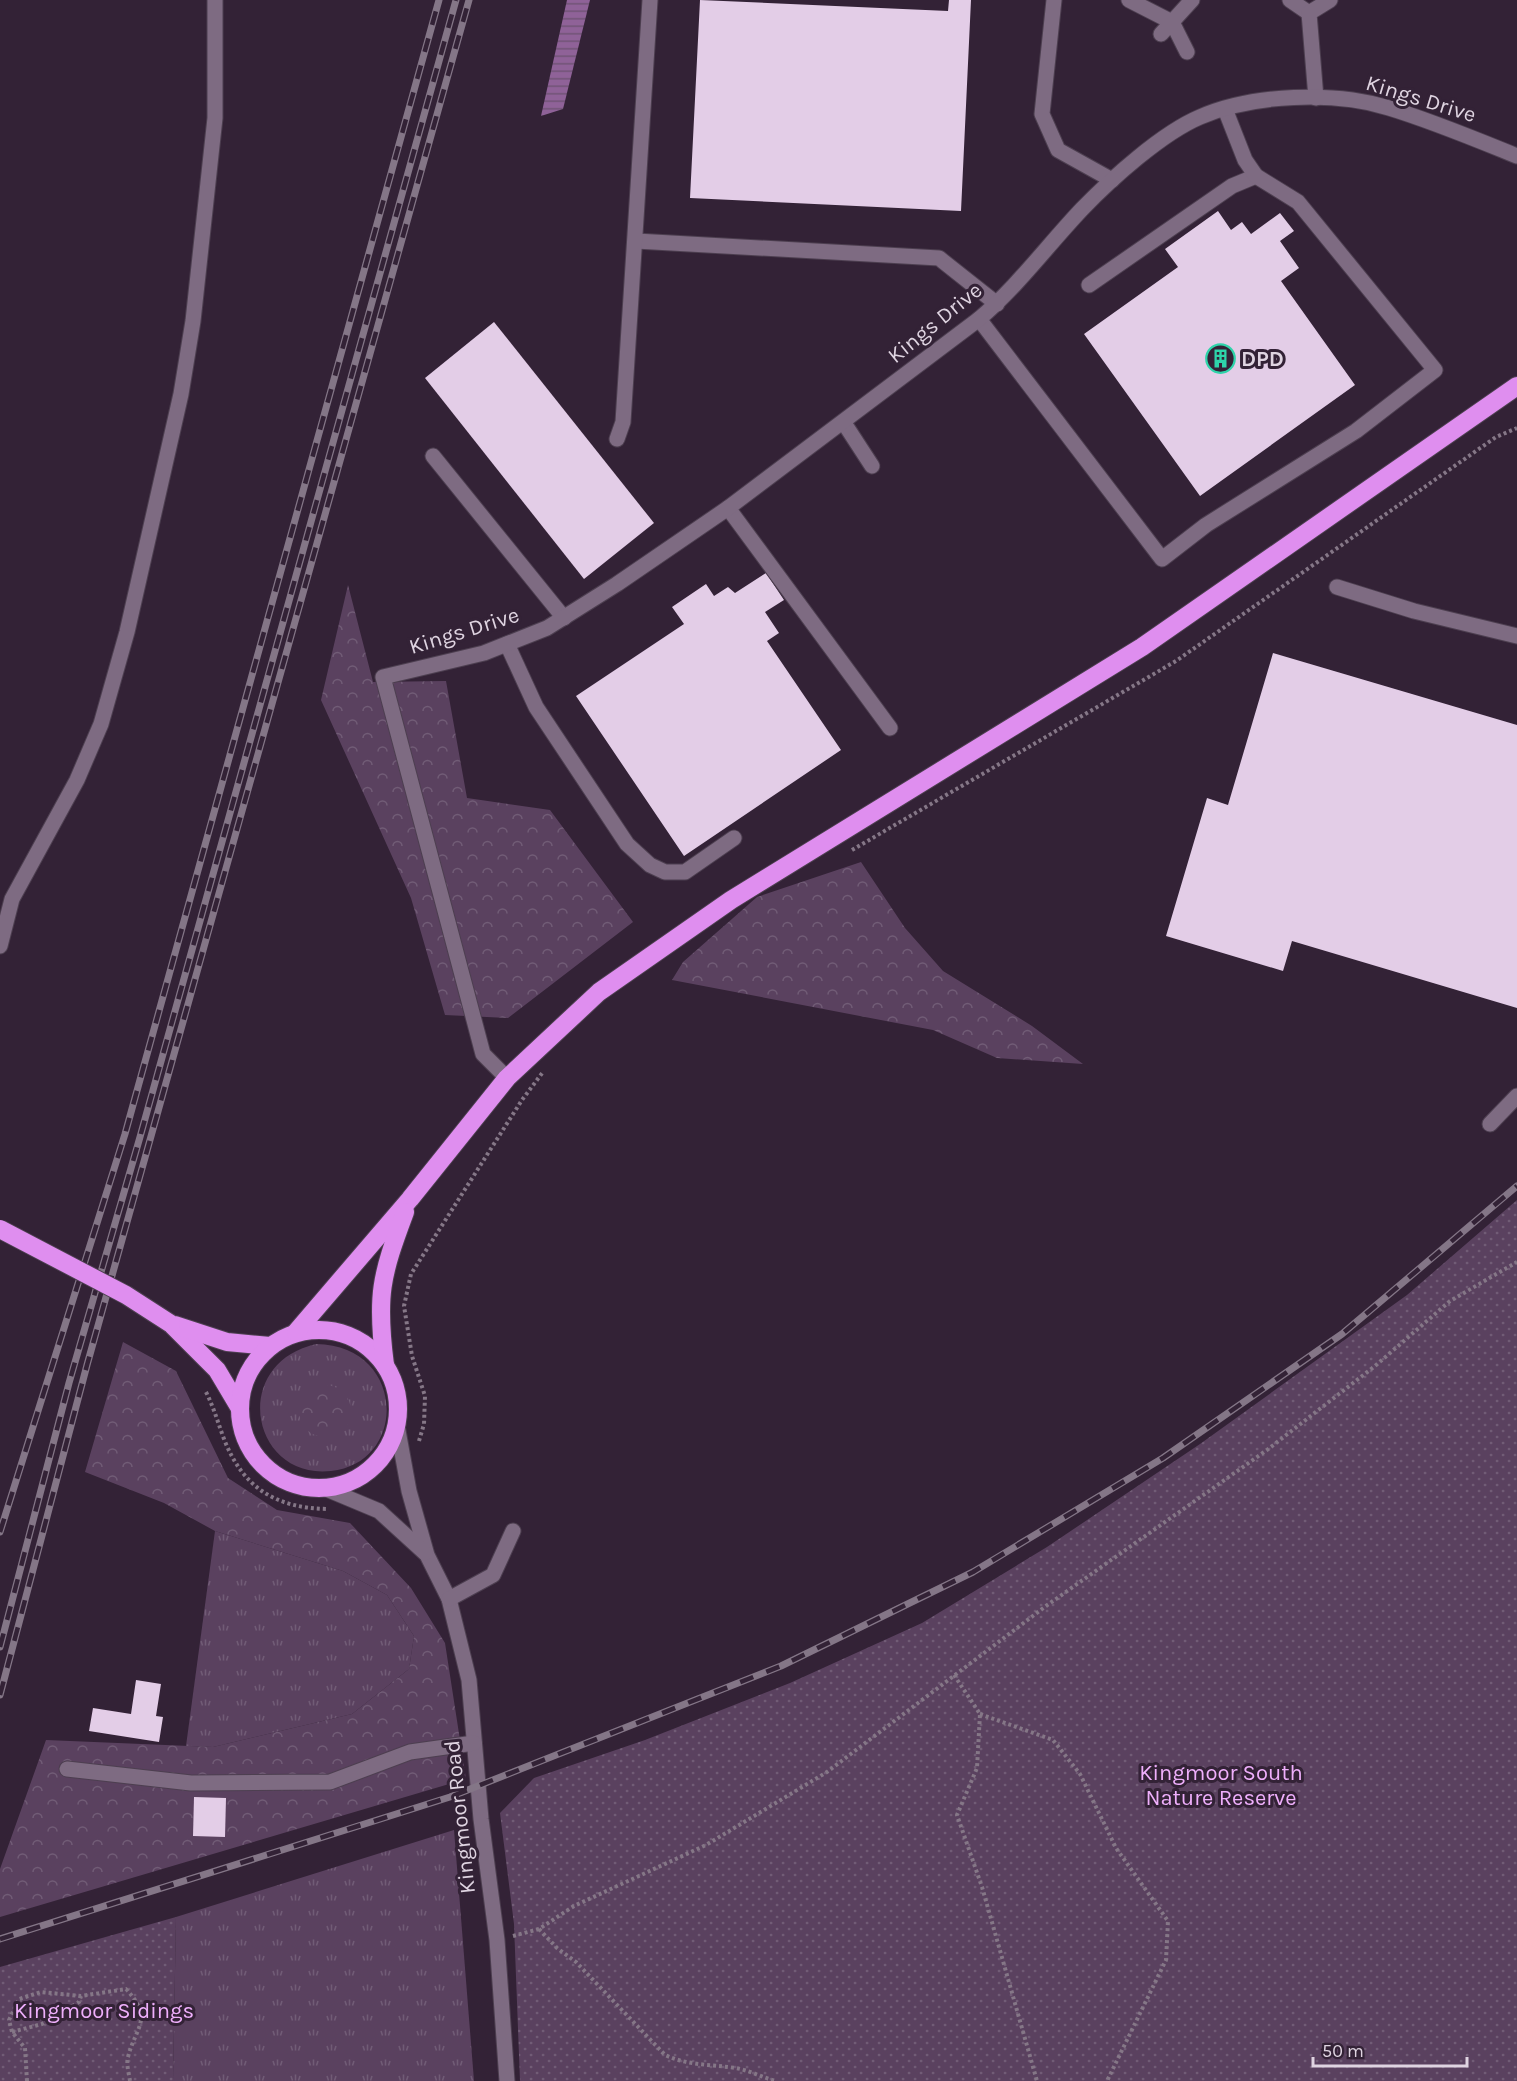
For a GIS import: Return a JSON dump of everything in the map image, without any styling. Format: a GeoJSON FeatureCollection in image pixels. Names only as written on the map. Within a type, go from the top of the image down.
{"type":"FeatureCollection","features":[{"type":"Feature","properties":{"kind":"highway"},"geometry":{"type":"LineString","coordinates":[[239,1407],[248,1373],[270,1346],[296,1332],[410,1199],[507,1078],[599,992],[730,900],[1142,647],[1517,386]]}},
{"type":"Feature","properties":{"kind":"highway"},"geometry":{"type":"LineString","coordinates":[[385,1365],[380,1331],[380,1292],[390,1252],[410,1199]]}},
{"type":"Feature","properties":{"kind":"highway"},"geometry":{"type":"LineString","coordinates":[[0,1229],[126,1295],[171,1324],[217,1370],[239,1407],[244,1436],[259,1461],[269,1471],[295,1485],[324,1488],[357,1479],[383,1456],[397,1425],[396,1387],[385,1365],[365,1344],[339,1332],[325,1329],[296,1332]]}},
{"type":"Feature","properties":{"kind":"highway"},"geometry":{"type":"LineString","coordinates":[[171,1324],[227,1342],[270,1346]]}},
{"type":"Feature","properties":{"kind":"street"},"geometry":{"type":"LineString","coordinates":[[0,946],[12,899],[77,780],[101,724],[127,632],[180,394],[193,321],[215,118],[216,0]]}},
{"type":"Feature","properties":{"kind":"street"},"geometry":{"type":"LineString","coordinates":[[617,439],[623,422],[650,0]]}},
{"type":"Feature","properties":{"kind":"street"},"geometry":{"type":"LineString","coordinates":[[1054,0],[1042,114],[1058,150],[1112,180]]}},
{"type":"Feature","properties":{"kind":"street"},"geometry":{"type":"LineString","coordinates":[[1129,0],[1167,28],[1187,52]]}},
{"type":"Feature","properties":{"kind":"street"},"geometry":{"type":"LineString","coordinates":[[1167,28],[1192,0]]}},
{"type":"Feature","properties":{"kind":"street"},"geometry":{"type":"LineString","coordinates":[[1290,0],[1309,14],[1316,98]]}},
{"type":"Feature","properties":{"kind":"street"},"geometry":{"type":"LineString","coordinates":[[1309,14],[1330,0]]}},
{"type":"Feature","properties":{"kind":"street","name":"Kings Drive"},"geometry":{"type":"LineString","coordinates":[[507,1078],[483,1054],[383,677],[484,653],[547,628],[728,508],[844,423],[979,319],[997,304],[1082,209],[1112,180],[1169,136],[1199,117],[1225,109],[1290,97],[1316,98],[1387,107],[1517,156]]}},
{"type":"Feature","properties":{"kind":"street"},"geometry":{"type":"LineString","coordinates":[[979,319],[1162,559],[1206,525],[1356,431],[1435,370],[1298,202],[1256,176],[1245,160],[1225,109]]}},
{"type":"Feature","properties":{"kind":"street"},"geometry":{"type":"LineString","coordinates":[[1089,285],[1232,186],[1256,176]]}},
{"type":"Feature","properties":{"kind":"street"},"geometry":{"type":"LineString","coordinates":[[636,241],[939,258],[997,304]]}},
{"type":"Feature","properties":{"kind":"street"},"geometry":{"type":"LineString","coordinates":[[844,423],[872,466]]}},
{"type":"Feature","properties":{"kind":"street"},"geometry":{"type":"LineString","coordinates":[[433,456],[564,618]]}},
{"type":"Feature","properties":{"kind":"street"},"geometry":{"type":"LineString","coordinates":[[728,508],[890,728]]}},
{"type":"Feature","properties":{"kind":"street"},"geometry":{"type":"LineString","coordinates":[[1337,587],[1414,610],[1517,636]]}},
{"type":"Feature","properties":{"kind":"street"},"geometry":{"type":"LineString","coordinates":[[507,644],[536,707],[627,844],[650,865],[665,872],[685,872],[734,838]]}},
{"type":"Feature","properties":{"kind":"street"},"geometry":{"type":"LineString","coordinates":[[1490,1124],[1517,1096]]}},
{"type":"Feature","properties":{"kind":"street","name":"Kingmoor Road"},"geometry":{"type":"LineString","coordinates":[[397,1425],[402,1463],[427,1555],[449,1599],[469,1680],[497,1940],[507,2081]]}},
{"type":"Feature","properties":{"kind":"street","name":"Kingmoor Road"},"geometry":{"type":"LineString","coordinates":[[324,1488],[379,1511],[427,1555]]}},
{"type":"Feature","properties":{"kind":"street"},"geometry":{"type":"LineString","coordinates":[[449,1599],[493,1575],[513,1531]]}},
{"type":"Feature","properties":{"kind":"street"},"geometry":{"type":"LineString","coordinates":[[68,1769],[191,1783],[330,1782],[410,1752],[474,1743]]}},
{"type":"Feature","properties":{"kind":"path"},"geometry":{"type":"LineString","coordinates":[[844,855],[1176,661],[1496,437],[1517,428]]}},
{"type":"Feature","properties":{"kind":"path"},"geometry":{"type":"LineString","coordinates":[[417,1447],[424,1424],[425,1396],[407,1333],[404,1306],[411,1274],[522,1100],[544,1071]]}},
{"type":"Feature","properties":{"kind":"path"},"geometry":{"type":"LineString","coordinates":[[497,1940],[539,1929],[574,1906],[706,1845],[827,1772],[954,1675],[1267,1450],[1375,1366],[1450,1301],[1517,1262]]}},
{"type":"Feature","properties":{"kind":"path"},"geometry":{"type":"LineString","coordinates":[[200,1383],[216,1411],[224,1440],[237,1465],[256,1487],[279,1502],[301,1508],[336,1511]]}},
{"type":"Feature","properties":{"kind":"path"},"geometry":{"type":"LineString","coordinates":[[954,1675],[980,1714],[1053,1740],[1080,1774],[1116,1848],[1168,1921],[1166,1960],[1107,2081]]}},
{"type":"Feature","properties":{"kind":"path"},"geometry":{"type":"LineString","coordinates":[[980,1714],[977,1768],[957,1815],[982,1887],[1037,2081]]}},
{"type":"Feature","properties":{"kind":"path"},"geometry":{"type":"LineString","coordinates":[[539,1929],[557,1948],[576,1962],[665,2055],[680,2062],[710,2067],[737,2068],[776,2081]]}},
{"type":"Feature","properties":{"kind":"path"},"geometry":{"type":"LineString","coordinates":[[27,2081],[25,2048],[12,2032],[9,2020],[19,1999],[41,1992],[81,1995],[126,1989],[139,2003],[141,2022],[127,2059],[130,2081]]}},
{"type":"Feature","properties":{"kind":"path"},"geometry":{"type":"LineString","coordinates":[[12,2032],[42,2024],[80,2002],[81,1995]]}},
{"type":"Feature","properties":{"kind":"green space"},"geometry":{"type":"Polygon","coordinates":[[[348,585],[373,682],[446,681],[467,798],[550,810],[633,922],[508,1018],[445,1015],[411,898],[321,700],[348,585]]]}},
{"type":"Feature","properties":{"kind":"green space"},"geometry":{"type":"Polygon","coordinates":[[[861,862],[905,928],[943,971],[1032,1026],[1083,1064],[997,1058],[933,1030],[672,980],[683,962],[757,897],[861,862]]]}},
{"type":"Feature","properties":{"kind":"green space","name":"Kingmoor South Nature Reserve"},"geometry":{"type":"Polygon","coordinates":[[[1517,1200],[1517,2081],[520,2081],[514,1924],[500,1813],[534,1778],[645,1740],[790,1683],[922,1623],[1047,1547],[1200,1444],[1407,1295],[1517,1200]]]}},
{"type":"Feature","properties":{"kind":"green space"},"geometry":{"type":"Polygon","coordinates":[[[123,1342],[176,1371],[228,1478],[277,1510],[350,1523],[411,1588],[445,1643],[466,1779],[0,1917],[0,1869],[46,1740],[213,1747],[352,1714],[409,1669],[414,1636],[387,1595],[343,1571],[215,1531],[164,1503],[85,1472],[123,1342]]]}},
{"type":"Feature","properties":{"kind":"green space"},"geometry":{"type":"Polygon","coordinates":[[[316,1344],[346,1349],[367,1363],[381,1383],[386,1405],[384,1428],[374,1448],[356,1463],[331,1471],[304,1469],[283,1458],[268,1440],[261,1418],[261,1395],[270,1374],[288,1356],[316,1344]]]}},
{"type":"Feature","properties":{"kind":"green space"},"geometry":{"type":"Polygon","coordinates":[[[325,1385],[335,1387],[343,1393],[349,1401],[351,1411],[349,1421],[343,1429],[335,1435],[325,1437],[315,1435],[307,1429],[301,1421],[299,1411],[301,1401],[307,1393],[315,1387],[325,1385]]]}},
{"type":"Feature","properties":{"kind":"green space"},"geometry":{"type":"Polygon","coordinates":[[[215,1531],[343,1571],[387,1595],[414,1636],[409,1669],[352,1714],[213,1747],[186,1746],[215,1531]]]}},
{"type":"Feature","properties":{"kind":"green space"},"geometry":{"type":"Polygon","coordinates":[[[454,1830],[474,2081],[173,2081],[176,1917],[454,1830]]]}},
{"type":"Feature","properties":{"kind":"green space","name":"Kingmoor Sidings"},"geometry":{"type":"Polygon","coordinates":[[[176,1917],[173,2081],[0,2081],[0,1967],[176,1917]]]}},
{"type":"Feature","properties":{"kind":"shaded area"},"geometry":{"type":"Polygon","coordinates":[[[567,0],[590,0],[563,109],[541,116],[567,0]]]}},
{"type":"Feature","properties":{"kind":"building"},"geometry":{"type":"Polygon","coordinates":[[[700,0],[948,11],[949,0],[971,0],[961,211],[690,198],[700,0]]]}},
{"type":"Feature","properties":{"kind":"building","name":"DPD"},"geometry":{"type":"Polygon","coordinates":[[[1218,211],[1231,230],[1242,222],[1251,234],[1280,213],[1294,231],[1280,241],[1299,268],[1281,281],[1355,385],[1200,496],[1084,334],[1178,267],[1165,249],[1218,211]]]}},
{"type":"Feature","properties":{"kind":"building"},"geometry":{"type":"Polygon","coordinates":[[[494,322],[654,523],[584,579],[425,378],[494,322]]]}},
{"type":"Feature","properties":{"kind":"building"},"geometry":{"type":"Polygon","coordinates":[[[766,573],[784,600],[765,612],[779,633],[767,641],[841,750],[684,856],[576,696],[684,624],[672,607],[706,584],[714,596],[728,587],[735,593],[766,573]]]}},
{"type":"Feature","properties":{"kind":"building"},"geometry":{"type":"Polygon","coordinates":[[[1273,653],[1517,725],[1517,1008],[1292,941],[1283,971],[1166,936],[1207,798],[1228,805],[1273,653]]]}},
{"type":"Feature","properties":{"kind":"building"},"geometry":{"type":"Polygon","coordinates":[[[136,1680],[161,1684],[156,1716],[163,1717],[159,1742],[89,1731],[93,1708],[131,1714],[136,1680]]]}},
{"type":"Feature","properties":{"kind":"building"},"geometry":{"type":"Polygon","coordinates":[[[194,1797],[226,1798],[225,1837],[193,1836],[194,1797]]]}},
{"type":"Feature","properties":{"kind":"railway"},"geometry":{"type":"LineString","coordinates":[[0,1532],[125,1134],[439,0]]}},
{"type":"Feature","properties":{"kind":"railway"},"geometry":{"type":"LineString","coordinates":[[0,1647],[69,1383],[140,1137],[456,0]]}},
{"type":"Feature","properties":{"kind":"railway"},"geometry":{"type":"LineString","coordinates":[[0,1695],[87,1365],[469,0]]}},
{"type":"Feature","properties":{"kind":"railway"},"geometry":{"type":"LineString","coordinates":[[0,1939],[450,1797],[781,1666],[973,1572],[1163,1458],[1342,1334],[1517,1186]]}},
{"type":"Feature","properties":{"kind":"place","name":"DPD"},"geometry":{"type":"Point","coordinates":[1220,359]}}]}
